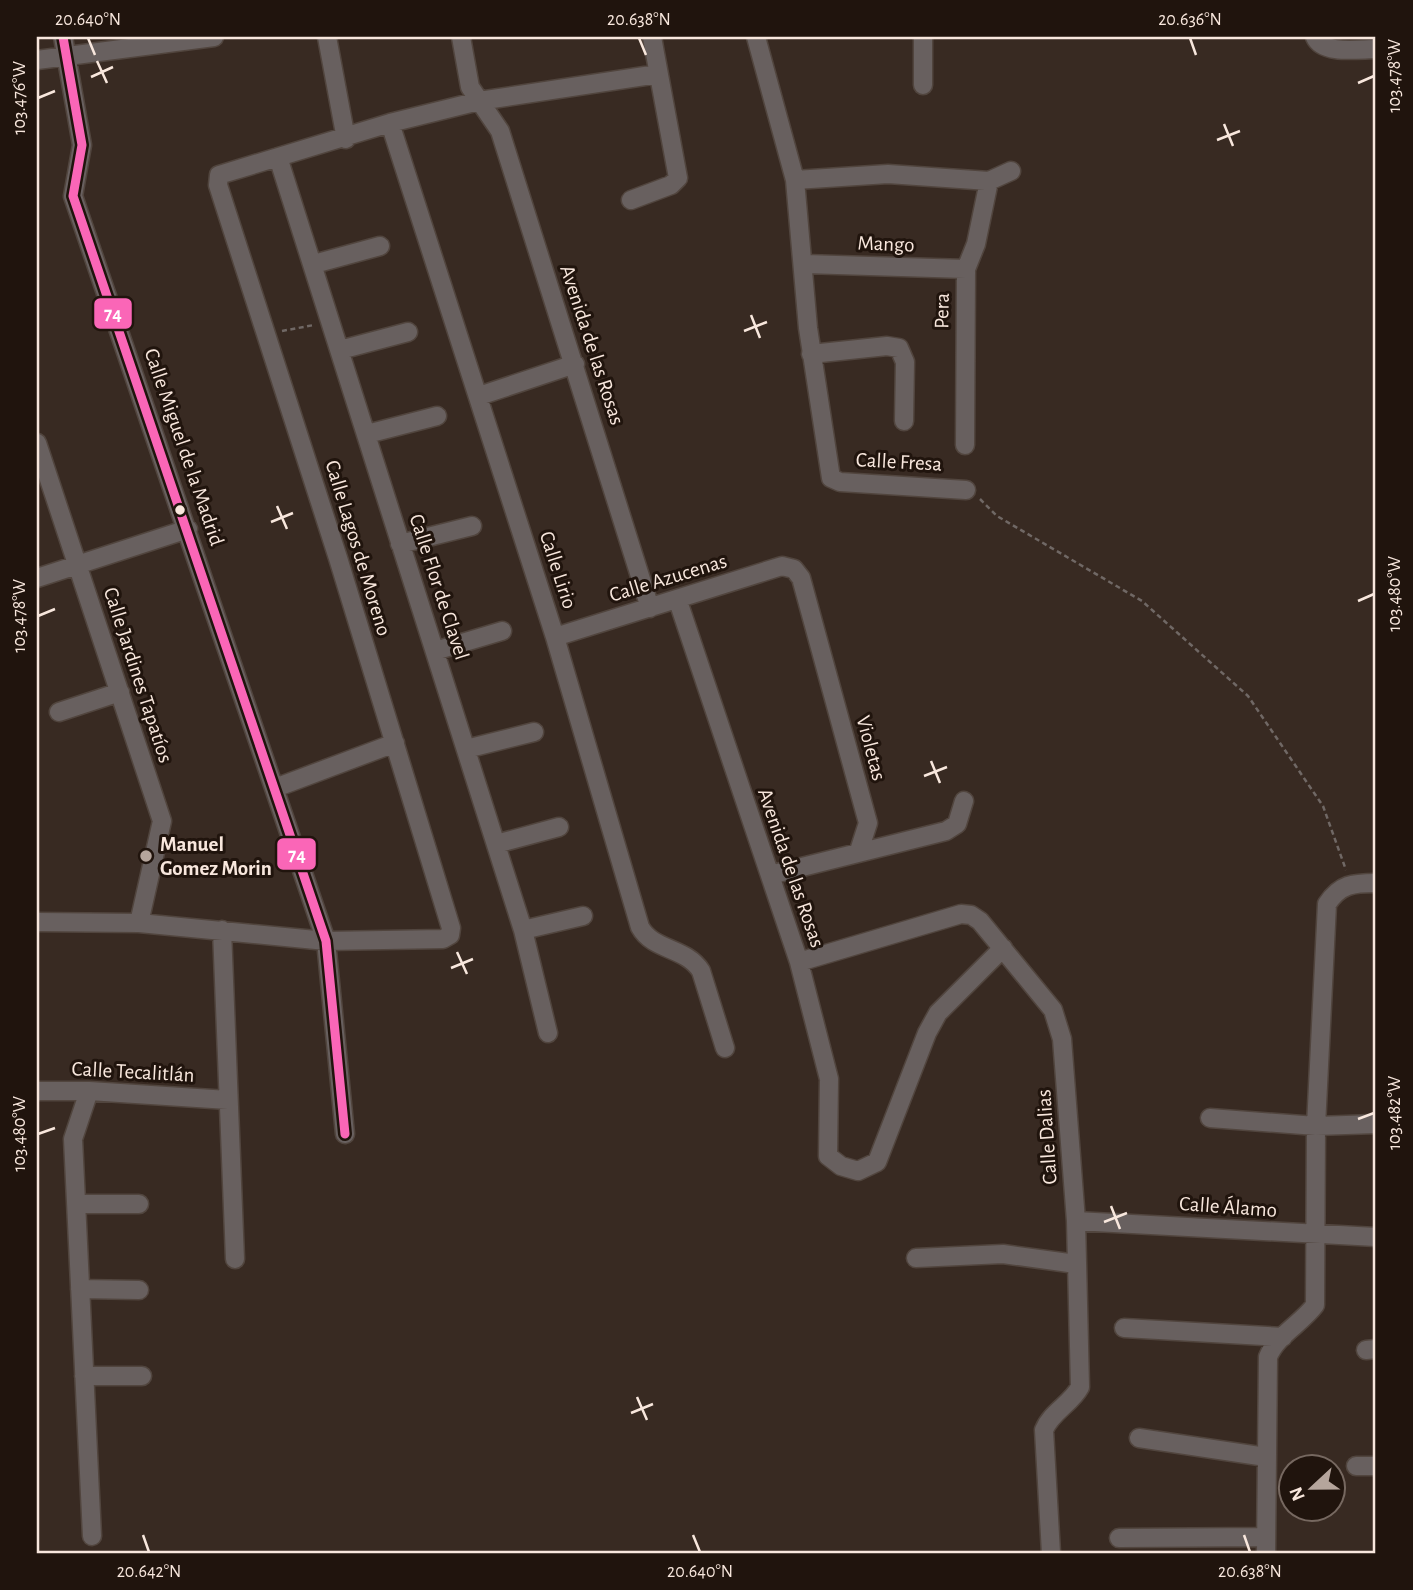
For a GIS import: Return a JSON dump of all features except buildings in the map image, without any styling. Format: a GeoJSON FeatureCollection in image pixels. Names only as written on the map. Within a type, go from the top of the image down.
{"type":"FeatureCollection","features":[{"type":"Feature","properties":{"kind":"street","name":"Calle Miguel de la Madrid"},"geometry":{"type":"LineString","coordinates":[[63,37],[82,145],[73,196],[188,528],[326,941],[345,1134]]}},
{"type":"Feature","properties":{"kind":"street"},"geometry":{"type":"LineString","coordinates":[[37,60],[214,37]]}},
{"type":"Feature","properties":{"kind":"street"},"geometry":{"type":"LineString","coordinates":[[327,37],[346,139]]}},
{"type":"Feature","properties":{"kind":"street","name":"Avenida de las Rosas"},"geometry":{"type":"LineString","coordinates":[[461,37],[470,87],[500,131],[650,608]]}},
{"type":"Feature","properties":{"kind":"street"},"geometry":{"type":"LineString","coordinates":[[631,200],[671,185],[678,178],[652,37]]}},
{"type":"Feature","properties":{"kind":"street"},"geometry":{"type":"LineString","coordinates":[[756,37],[795,180],[805,264],[811,354],[887,346],[899,348],[905,362],[904,421]]}},
{"type":"Feature","properties":{"kind":"street"},"geometry":{"type":"LineString","coordinates":[[923,37],[923,85]]}},
{"type":"Feature","properties":{"kind":"street"},"geometry":{"type":"LineString","coordinates":[[1316,40],[1327,48],[1376,49]]}},
{"type":"Feature","properties":{"kind":"street"},"geometry":{"type":"LineString","coordinates":[[278,158],[346,139],[390,123],[479,101],[658,74]]}},
{"type":"Feature","properties":{"kind":"street","name":"Calle Lirio"},"geometry":{"type":"LineString","coordinates":[[390,123],[555,637],[640,926],[645,936],[654,942],[695,961],[701,971],[725,1048]]}},
{"type":"Feature","properties":{"kind":"street","name":"Calle Lagos de Moreno"},"geometry":{"type":"LineString","coordinates":[[278,158],[219,175],[218,185],[394,743],[450,935],[443,939],[326,941]]}},
{"type":"Feature","properties":{"kind":"street","name":"Calle Flor de Clavel"},"geometry":{"type":"LineString","coordinates":[[278,158],[314,264],[523,930],[548,1033]]}},
{"type":"Feature","properties":{"kind":"street"},"geometry":{"type":"LineString","coordinates":[[795,180],[888,174],[989,181],[1011,171]]}},
{"type":"Feature","properties":{"kind":"street","name":"Pera"},"geometry":{"type":"LineString","coordinates":[[965,445],[966,269],[976,244],[989,181]]}},
{"type":"Feature","properties":{"kind":"street"},"geometry":{"type":"LineString","coordinates":[[314,264],[380,246]]}},
{"type":"Feature","properties":{"kind":"street","name":"Mango"},"geometry":{"type":"LineString","coordinates":[[805,264],[966,269]]}},
{"type":"Feature","properties":{"kind":"street"},"geometry":{"type":"LineString","coordinates":[[340,350],[408,332]]}},
{"type":"Feature","properties":{"kind":"street","name":"Calle Fresa"},"geometry":{"type":"LineString","coordinates":[[811,354],[831,478],[840,482],[966,490]]}},
{"type":"Feature","properties":{"kind":"street"},"geometry":{"type":"LineString","coordinates":[[478,396],[575,364]]}},
{"type":"Feature","properties":{"kind":"street"},"geometry":{"type":"LineString","coordinates":[[367,434],[437,416]]}},
{"type":"Feature","properties":{"kind":"street","name":"Calle Jardines Tapatíos"},"geometry":{"type":"LineString","coordinates":[[38,451],[162,821],[139,923]]}},
{"type":"Feature","properties":{"kind":"street"},"geometry":{"type":"LineString","coordinates":[[400,544],[472,526]]}},
{"type":"Feature","properties":{"kind":"street"},"geometry":{"type":"LineString","coordinates":[[37,578],[188,528]]}},
{"type":"Feature","properties":{"kind":"street","name":"Calle Azucenas"},"geometry":{"type":"LineString","coordinates":[[555,637],[678,601],[782,566],[794,569]]}},
{"type":"Feature","properties":{"kind":"street","name":"Violetas"},"geometry":{"type":"LineString","coordinates":[[794,569],[801,578],[867,823],[859,851]]}},
{"type":"Feature","properties":{"kind":"street","name":"Avenida de las Rosas"},"geometry":{"type":"LineString","coordinates":[[678,601],[799,962],[830,1079],[828,1156],[841,1166],[858,1171],[877,1162],[927,1033],[938,1013],[1003,948]]}},
{"type":"Feature","properties":{"kind":"street"},"geometry":{"type":"LineString","coordinates":[[435,651],[502,631]]}},
{"type":"Feature","properties":{"kind":"street"},"geometry":{"type":"LineString","coordinates":[[59,712],[120,692]]}},
{"type":"Feature","properties":{"kind":"street"},"geometry":{"type":"LineString","coordinates":[[466,749],[534,732]]}},
{"type":"Feature","properties":{"kind":"street"},"geometry":{"type":"LineString","coordinates":[[275,789],[394,743]]}},
{"type":"Feature","properties":{"kind":"street"},"geometry":{"type":"LineString","coordinates":[[770,876],[859,851],[946,831],[957,824],[964,801]]}},
{"type":"Feature","properties":{"kind":"street"},"geometry":{"type":"LineString","coordinates":[[496,844],[559,827]]}},
{"type":"Feature","properties":{"kind":"street"},"geometry":{"type":"LineString","coordinates":[[1119,1538],[1265,1545],[1268,1357],[1272,1346],[1305,1319],[1315,1304],[1316,1126],[1327,904],[1335,891],[1350,883],[1376,883]]}},
{"type":"Feature","properties":{"kind":"street","name":"Calle Dalias"},"geometry":{"type":"LineString","coordinates":[[799,962],[961,914],[971,915],[980,921],[1053,1010],[1062,1039],[1076,1221],[1080,1387],[1047,1422],[1044,1430],[1051,1553]]}},
{"type":"Feature","properties":{"kind":"street"},"geometry":{"type":"LineString","coordinates":[[523,930],[583,916]]}},
{"type":"Feature","properties":{"kind":"street"},"geometry":{"type":"LineString","coordinates":[[37,922],[139,923],[326,941]]}},
{"type":"Feature","properties":{"kind":"street"},"geometry":{"type":"LineString","coordinates":[[222,930],[235,1259]]}},
{"type":"Feature","properties":{"kind":"street","name":"Calle Tecalitlán"},"geometry":{"type":"LineString","coordinates":[[37,1091],[89,1091],[228,1100]]}},
{"type":"Feature","properties":{"kind":"street"},"geometry":{"type":"LineString","coordinates":[[89,1091],[73,1139],[92,1536]]}},
{"type":"Feature","properties":{"kind":"street"},"geometry":{"type":"LineString","coordinates":[[1210,1118],[1316,1126],[1376,1124]]}},
{"type":"Feature","properties":{"kind":"street"},"geometry":{"type":"LineString","coordinates":[[76,1204],[139,1204]]}},
{"type":"Feature","properties":{"kind":"street","name":"Calle Álamo"},"geometry":{"type":"LineString","coordinates":[[1076,1221],[1376,1237]]}},
{"type":"Feature","properties":{"kind":"street"},"geometry":{"type":"LineString","coordinates":[[916,1258],[1003,1254],[1076,1264]]}},
{"type":"Feature","properties":{"kind":"street"},"geometry":{"type":"LineString","coordinates":[[80,1289],[139,1290]]}},
{"type":"Feature","properties":{"kind":"street"},"geometry":{"type":"LineString","coordinates":[[1124,1328],[1283,1337]]}},
{"type":"Feature","properties":{"kind":"street"},"geometry":{"type":"LineString","coordinates":[[85,1376],[142,1376]]}},
{"type":"Feature","properties":{"kind":"street"},"geometry":{"type":"LineString","coordinates":[[1139,1438],[1266,1457]]}},
{"type":"Feature","properties":{"kind":"street"},"geometry":{"type":"LineString","coordinates":[[1356,1466],[1376,1466]]}},
{"type":"Feature","properties":{"kind":"path"},"geometry":{"type":"LineString","coordinates":[[266,334],[331,321]]}},
{"type":"Feature","properties":{"kind":"path"},"geometry":{"type":"LineString","coordinates":[[966,490],[983,500],[997,516],[1142,601],[1248,696],[1323,806],[1335,831],[1350,883]]}},
{"type":"Feature","properties":{"kind":"transit line","name":"74"},"geometry":{"type":"LineString","coordinates":[[63,37],[82,145],[73,196],[326,941],[345,1134]]}},
{"type":"Feature","properties":{"kind":"place","name":"Manuel Gomez Morin"},"geometry":{"type":"Point","coordinates":[146,856]}}]}
